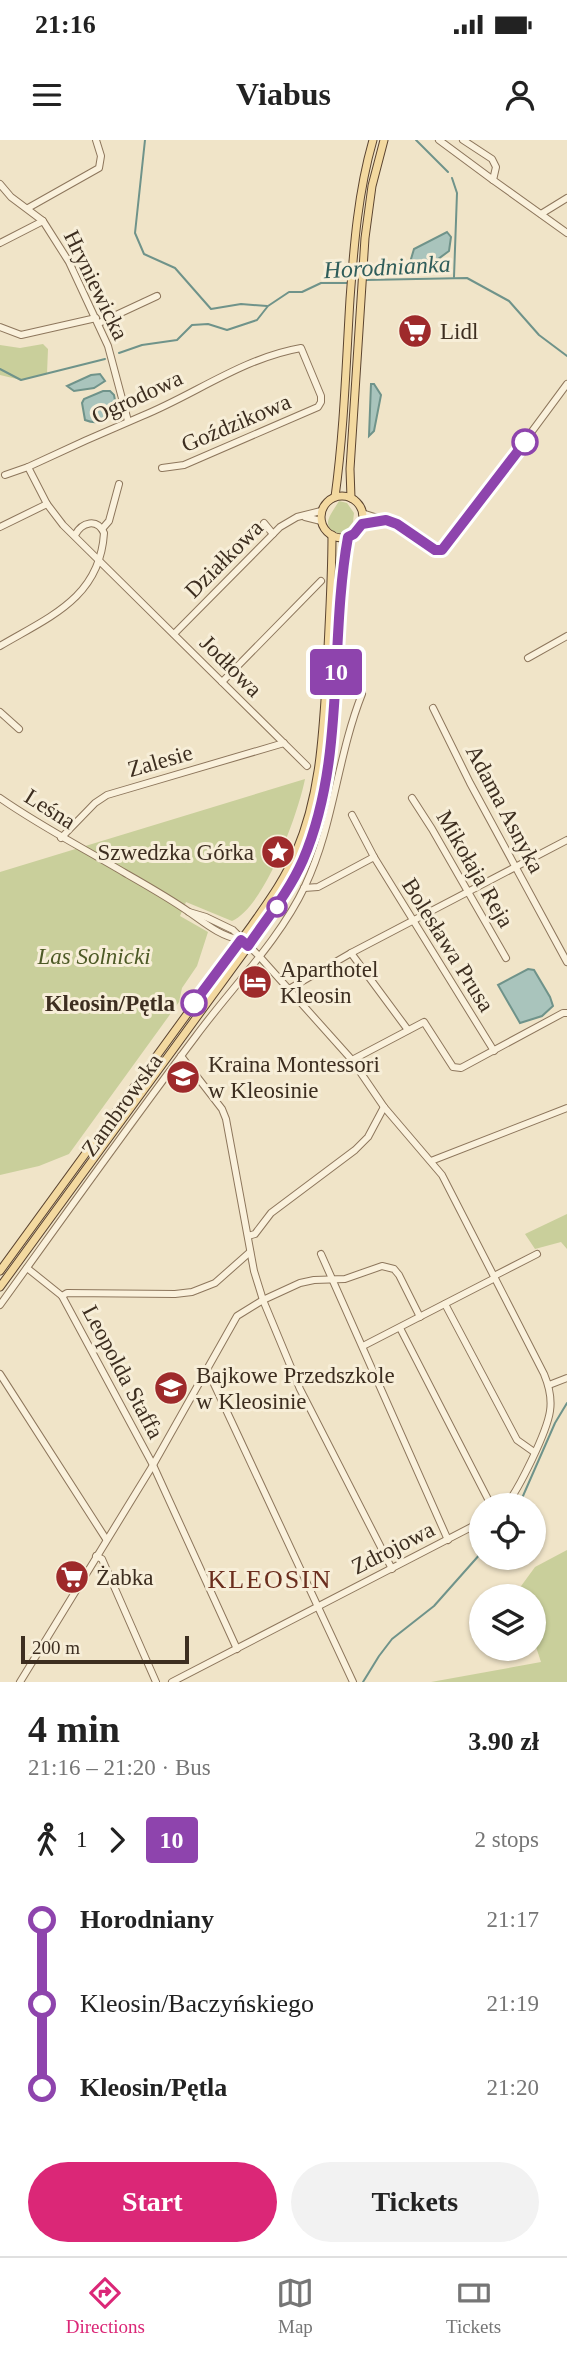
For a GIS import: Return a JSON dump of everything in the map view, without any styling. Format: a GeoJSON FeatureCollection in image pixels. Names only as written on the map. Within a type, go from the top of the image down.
{"type":"FeatureCollection","features":[{"type":"Feature","properties":{"kind":"main road"},"geometry":{"type":"LineString","coordinates":[[335,497],[340,464],[352,269],[361,191],[373,140]]}},
{"type":"Feature","properties":{"kind":"main road"},"geometry":{"type":"LineString","coordinates":[[351,498],[350,469],[362,267],[367,214],[384,140]]}},
{"type":"Feature","properties":{"kind":"main road"},"geometry":{"type":"LineString","coordinates":[[335,497],[351,498],[360,507],[362,524],[348,537],[332,536],[321,521],[321,511],[326,502],[335,497]]}},
{"type":"Feature","properties":{"kind":"main road"},"geometry":{"type":"LineString","coordinates":[[321,776],[332,536]]}},
{"type":"Feature","properties":{"kind":"main road"},"geometry":{"type":"LineString","coordinates":[[321,776],[332,728],[348,537]]}},
{"type":"Feature","properties":{"kind":"main road","name":"Zambrowska"},"geometry":{"type":"LineString","coordinates":[[0,1271],[274,892],[290,865],[321,776]]}},
{"type":"Feature","properties":{"kind":"main road","name":"Zambrowska"},"geometry":{"type":"LineString","coordinates":[[0,1287],[277,907],[300,867],[315,823],[321,776]]}},
{"type":"Feature","properties":{"kind":"street"},"geometry":{"type":"LineString","coordinates":[[27,208],[99,168],[101,156],[96,140]]}},
{"type":"Feature","properties":{"kind":"street"},"geometry":{"type":"LineString","coordinates":[[439,140],[567,233]]}},
{"type":"Feature","properties":{"kind":"street"},"geometry":{"type":"LineString","coordinates":[[463,140],[492,159],[496,167],[493,180]]}},
{"type":"Feature","properties":{"kind":"street","name":"Hryniewicka"},"geometry":{"type":"LineString","coordinates":[[0,184],[11,197],[43,221],[69,262],[108,346],[128,421]]}},
{"type":"Feature","properties":{"kind":"street"},"geometry":{"type":"LineString","coordinates":[[541,214],[567,198]]}},
{"type":"Feature","properties":{"kind":"street"},"geometry":{"type":"LineString","coordinates":[[0,243],[43,221]]}},
{"type":"Feature","properties":{"kind":"street"},"geometry":{"type":"LineString","coordinates":[[0,327],[21,335],[97,321],[157,296]]}},
{"type":"Feature","properties":{"kind":"street","name":"Ogrodowa"},"geometry":{"type":"LineString","coordinates":[[5,475],[141,416],[224,375],[288,350],[300,348],[321,402]]}},
{"type":"Feature","properties":{"kind":"street"},"geometry":{"type":"LineString","coordinates":[[362,513],[397,524],[435,550],[445,549],[566,389]]}},
{"type":"Feature","properties":{"kind":"street","name":"Goździkowa"},"geometry":{"type":"LineString","coordinates":[[162,468],[184,465],[318,407],[321,402]]}},
{"type":"Feature","properties":{"kind":"street"},"geometry":{"type":"LineString","coordinates":[[0,527],[47,504],[28,467]]}},
{"type":"Feature","properties":{"kind":"street"},"geometry":{"type":"LineString","coordinates":[[0,646],[72,602],[84,588],[100,560],[102,529],[109,520],[119,484]]}},
{"type":"Feature","properties":{"kind":"street","name":"Jodłowa"},"geometry":{"type":"LineString","coordinates":[[47,504],[63,525],[307,766]]}},
{"type":"Feature","properties":{"kind":"street","name":"Działkowa"},"geometry":{"type":"LineString","coordinates":[[174,634],[273,534],[289,521],[321,511]]}},
{"type":"Feature","properties":{"kind":"street"},"geometry":{"type":"LineString","coordinates":[[304,516],[321,521]]}},
{"type":"Feature","properties":{"kind":"street"},"geometry":{"type":"LineString","coordinates":[[362,524],[386,520]]}},
{"type":"Feature","properties":{"kind":"street"},"geometry":{"type":"LineString","coordinates":[[75,535],[81,526],[87,524],[92,523],[102,529]]}},
{"type":"Feature","properties":{"kind":"street"},"geometry":{"type":"LineString","coordinates":[[264,523],[273,534]]}},
{"type":"Feature","properties":{"kind":"street"},"geometry":{"type":"LineString","coordinates":[[222,682],[321,581]]}},
{"type":"Feature","properties":{"kind":"street"},"geometry":{"type":"LineString","coordinates":[[528,658],[567,636]]}},
{"type":"Feature","properties":{"kind":"street","name":"Zambrowska"},"geometry":{"type":"LineString","coordinates":[[0,1305],[181,1056],[282,925],[304,888],[323,841],[349,727],[362,694]]}},
{"type":"Feature","properties":{"kind":"street","name":"Adama Asnyka"},"geometry":{"type":"LineString","coordinates":[[433,708],[470,783],[567,962]]}},
{"type":"Feature","properties":{"kind":"street"},"geometry":{"type":"LineString","coordinates":[[0,712],[19,729]]}},
{"type":"Feature","properties":{"kind":"street","name":"Zalesie"},"geometry":{"type":"LineString","coordinates":[[61,838],[95,803],[107,795],[284,743]]}},
{"type":"Feature","properties":{"kind":"street","name":"Leśna"},"geometry":{"type":"LineString","coordinates":[[0,798],[61,838],[189,912],[227,926],[259,956],[352,1060],[384,1107],[442,1175],[548,1385]]}},
{"type":"Feature","properties":{"kind":"street","name":"Mikołaja Reja"},"geometry":{"type":"LineString","coordinates":[[412,798],[506,958]]}},
{"type":"Feature","properties":{"kind":"street","name":"Bolesława Prusa"},"geometry":{"type":"LineString","coordinates":[[352,816],[412,920],[494,1051]]}},
{"type":"Feature","properties":{"kind":"street"},"geometry":{"type":"LineString","coordinates":[[289,989],[412,920],[565,840]]}},
{"type":"Feature","properties":{"kind":"street"},"geometry":{"type":"LineString","coordinates":[[304,888],[318,887],[374,857]]}},
{"type":"Feature","properties":{"kind":"street"},"geometry":{"type":"LineString","coordinates":[[351,953],[408,1030]]}},
{"type":"Feature","properties":{"kind":"street"},"geometry":{"type":"LineString","coordinates":[[352,1060],[424,1022],[453,1067],[461,1068],[567,1013]]}},
{"type":"Feature","properties":{"kind":"street"},"geometry":{"type":"LineString","coordinates":[[181,1056],[226,1119],[250,1252],[263,1300],[300,1389],[392,1569]]}},
{"type":"Feature","properties":{"kind":"street"},"geometry":{"type":"LineString","coordinates":[[247,1236],[255,1234],[271,1213],[355,1150],[368,1137],[384,1107]]}},
{"type":"Feature","properties":{"kind":"street"},"geometry":{"type":"LineString","coordinates":[[431,1161],[567,1108]]}},
{"type":"Feature","properties":{"kind":"street"},"geometry":{"type":"LineString","coordinates":[[27,1269],[62,1296],[67,1293],[137,1295],[192,1292],[215,1283],[250,1252]]}},
{"type":"Feature","properties":{"kind":"street"},"geometry":{"type":"LineString","coordinates":[[321,1254],[448,1540]]}},
{"type":"Feature","properties":{"kind":"street"},"geometry":{"type":"LineString","coordinates":[[363,1346],[537,1254]]}},
{"type":"Feature","properties":{"kind":"street"},"geometry":{"type":"LineString","coordinates":[[20,1682],[153,1465],[237,1316],[263,1300],[300,1283],[345,1279],[375,1267],[387,1266],[394,1269],[399,1276],[420,1317]]}},
{"type":"Feature","properties":{"kind":"street","name":"Leopolda Staffa"},"geometry":{"type":"LineString","coordinates":[[62,1296],[153,1465],[237,1649]]}},
{"type":"Feature","properties":{"kind":"street"},"geometry":{"type":"LineString","coordinates":[[445,1304],[517,1440],[534,1452]]}},
{"type":"Feature","properties":{"kind":"street"},"geometry":{"type":"LineString","coordinates":[[400,1328],[485,1493]]}},
{"type":"Feature","properties":{"kind":"street"},"geometry":{"type":"LineString","coordinates":[[207,1369],[353,1682]]}},
{"type":"Feature","properties":{"kind":"street"},"geometry":{"type":"LineString","coordinates":[[0,1374],[106,1539]]}},
{"type":"Feature","properties":{"kind":"street"},"geometry":{"type":"LineString","coordinates":[[514,1493],[550,1414],[548,1385],[567,1378]]}},
{"type":"Feature","properties":{"kind":"street","name":"Zdrojowa"},"geometry":{"type":"LineString","coordinates":[[172,1682],[469,1529]]}},
{"type":"Feature","properties":{"kind":"street"},"geometry":{"type":"LineString","coordinates":[[96,1556],[102,1559],[156,1682]]}},
{"type":"Feature","properties":{"kind":"green space"},"geometry":{"type":"Polygon","coordinates":[[[43,344],[48,349],[47,374],[21,380],[0,375],[0,345],[20,348],[43,344]]]}},
{"type":"Feature","properties":{"kind":"green space"},"geometry":{"type":"Polygon","coordinates":[[[339,501],[347,503],[354,513],[353,522],[343,535],[330,529],[328,525],[339,501]]]}},
{"type":"Feature","properties":{"kind":"green space","name":"Las Solnicki"},"geometry":{"type":"Polygon","coordinates":[[[305,779],[278,858],[268,879],[244,912],[232,921],[186,902],[180,916],[208,932],[197,966],[182,988],[179,1002],[69,1154],[39,1166],[0,1175],[0,872],[305,779]]]}},
{"type":"Feature","properties":{"kind":"green space"},"geometry":{"type":"Polygon","coordinates":[[[567,1214],[567,1249],[561,1242],[535,1249],[525,1234],[567,1214]]]}},
{"type":"Feature","properties":{"kind":"green space"},"geometry":{"type":"Polygon","coordinates":[[[567,1550],[567,1682],[431,1682],[546,1661],[546,1584],[523,1584],[533,1570],[546,1570],[546,1561],[567,1550]]]}},
{"type":"Feature","properties":{"kind":"water"},"geometry":{"type":"Polygon","coordinates":[[[447,232],[451,237],[449,251],[419,273],[412,273],[411,259],[414,249],[447,232]]]}},
{"type":"Feature","properties":{"kind":"water"},"geometry":{"type":"Polygon","coordinates":[[[100,374],[105,381],[94,388],[74,391],[67,386],[91,375],[100,374]]]}},
{"type":"Feature","properties":{"kind":"water"},"geometry":{"type":"Polygon","coordinates":[[[371,384],[374,384],[381,395],[374,431],[369,436],[371,384]]]}},
{"type":"Feature","properties":{"kind":"water"},"geometry":{"type":"Polygon","coordinates":[[[110,391],[114,395],[117,411],[102,421],[85,420],[82,403],[84,399],[110,391]]]}},
{"type":"Feature","properties":{"kind":"water"},"geometry":{"type":"Polygon","coordinates":[[[528,969],[534,970],[553,1006],[542,1016],[520,1023],[498,985],[528,969]]]}},
{"type":"Feature","properties":{"kind":"waterway"},"geometry":{"type":"LineString","coordinates":[[145,140],[135,233],[144,254],[175,268],[211,309],[241,304],[267,306]]}},
{"type":"Feature","properties":{"kind":"waterway"},"geometry":{"type":"LineString","coordinates":[[416,140],[448,172]]}},
{"type":"Feature","properties":{"kind":"waterway"},"geometry":{"type":"LineString","coordinates":[[452,178],[457,193],[454,277]]}},
{"type":"Feature","properties":{"kind":"waterway","name":"Horodnianka"},"geometry":{"type":"LineString","coordinates":[[366,280],[467,278],[509,301],[539,335],[567,356]]}},
{"type":"Feature","properties":{"kind":"waterway","name":"Horodnianka"},"geometry":{"type":"LineString","coordinates":[[119,353],[142,345],[177,340],[192,325],[208,324],[227,330],[257,320],[268,306],[289,292],[302,292],[321,283],[350,283]]}},
{"type":"Feature","properties":{"kind":"waterway","name":"Horodnianka"},"geometry":{"type":"LineString","coordinates":[[0,369],[21,380],[105,359]]}},
{"type":"Feature","properties":{"kind":"waterway"},"geometry":{"type":"LineString","coordinates":[[524,1493],[555,1423],[567,1403]]}},
{"type":"Feature","properties":{"kind":"waterway"},"geometry":{"type":"LineString","coordinates":[[363,1682],[392,1639],[434,1606],[469,1567]]}},
{"type":"Feature","properties":{"kind":"bus line","name":"10"},"geometry":{"type":"LineString","coordinates":[[194,1003],[241,940],[248,946],[277,907],[309,844],[326,775],[348,537],[362,524],[386,520],[412,533],[435,550],[445,549],[525,442]]}},
{"type":"Feature","properties":{"kind":"place","name":"Lidl"},"geometry":{"type":"Point","coordinates":[415,331]}},
{"type":"Feature","properties":{"kind":"place","name":"Szwedzka Górka"},"geometry":{"type":"Point","coordinates":[278,852]}},
{"type":"Feature","properties":{"kind":"place","name":"Aparthotel Kleosin"},"geometry":{"type":"Point","coordinates":[255,982]}},
{"type":"Feature","properties":{"kind":"place","name":"Kleosin/Pętla"},"geometry":{"type":"Point","coordinates":[194,1003]}},
{"type":"Feature","properties":{"kind":"place","name":"Kraina Montessori w Kleosinie"},"geometry":{"type":"Point","coordinates":[183,1077]}},
{"type":"Feature","properties":{"kind":"place","name":"Bajkowe Przedszkole w Kleosinie"},"geometry":{"type":"Point","coordinates":[171,1388]}},
{"type":"Feature","properties":{"kind":"place","name":"Żabka"},"geometry":{"type":"Point","coordinates":[72,1577]}},
{"type":"Feature","properties":{"kind":"district","name":"KLEOSIN"},"geometry":{"type":"Point","coordinates":[270,1579]}}]}
